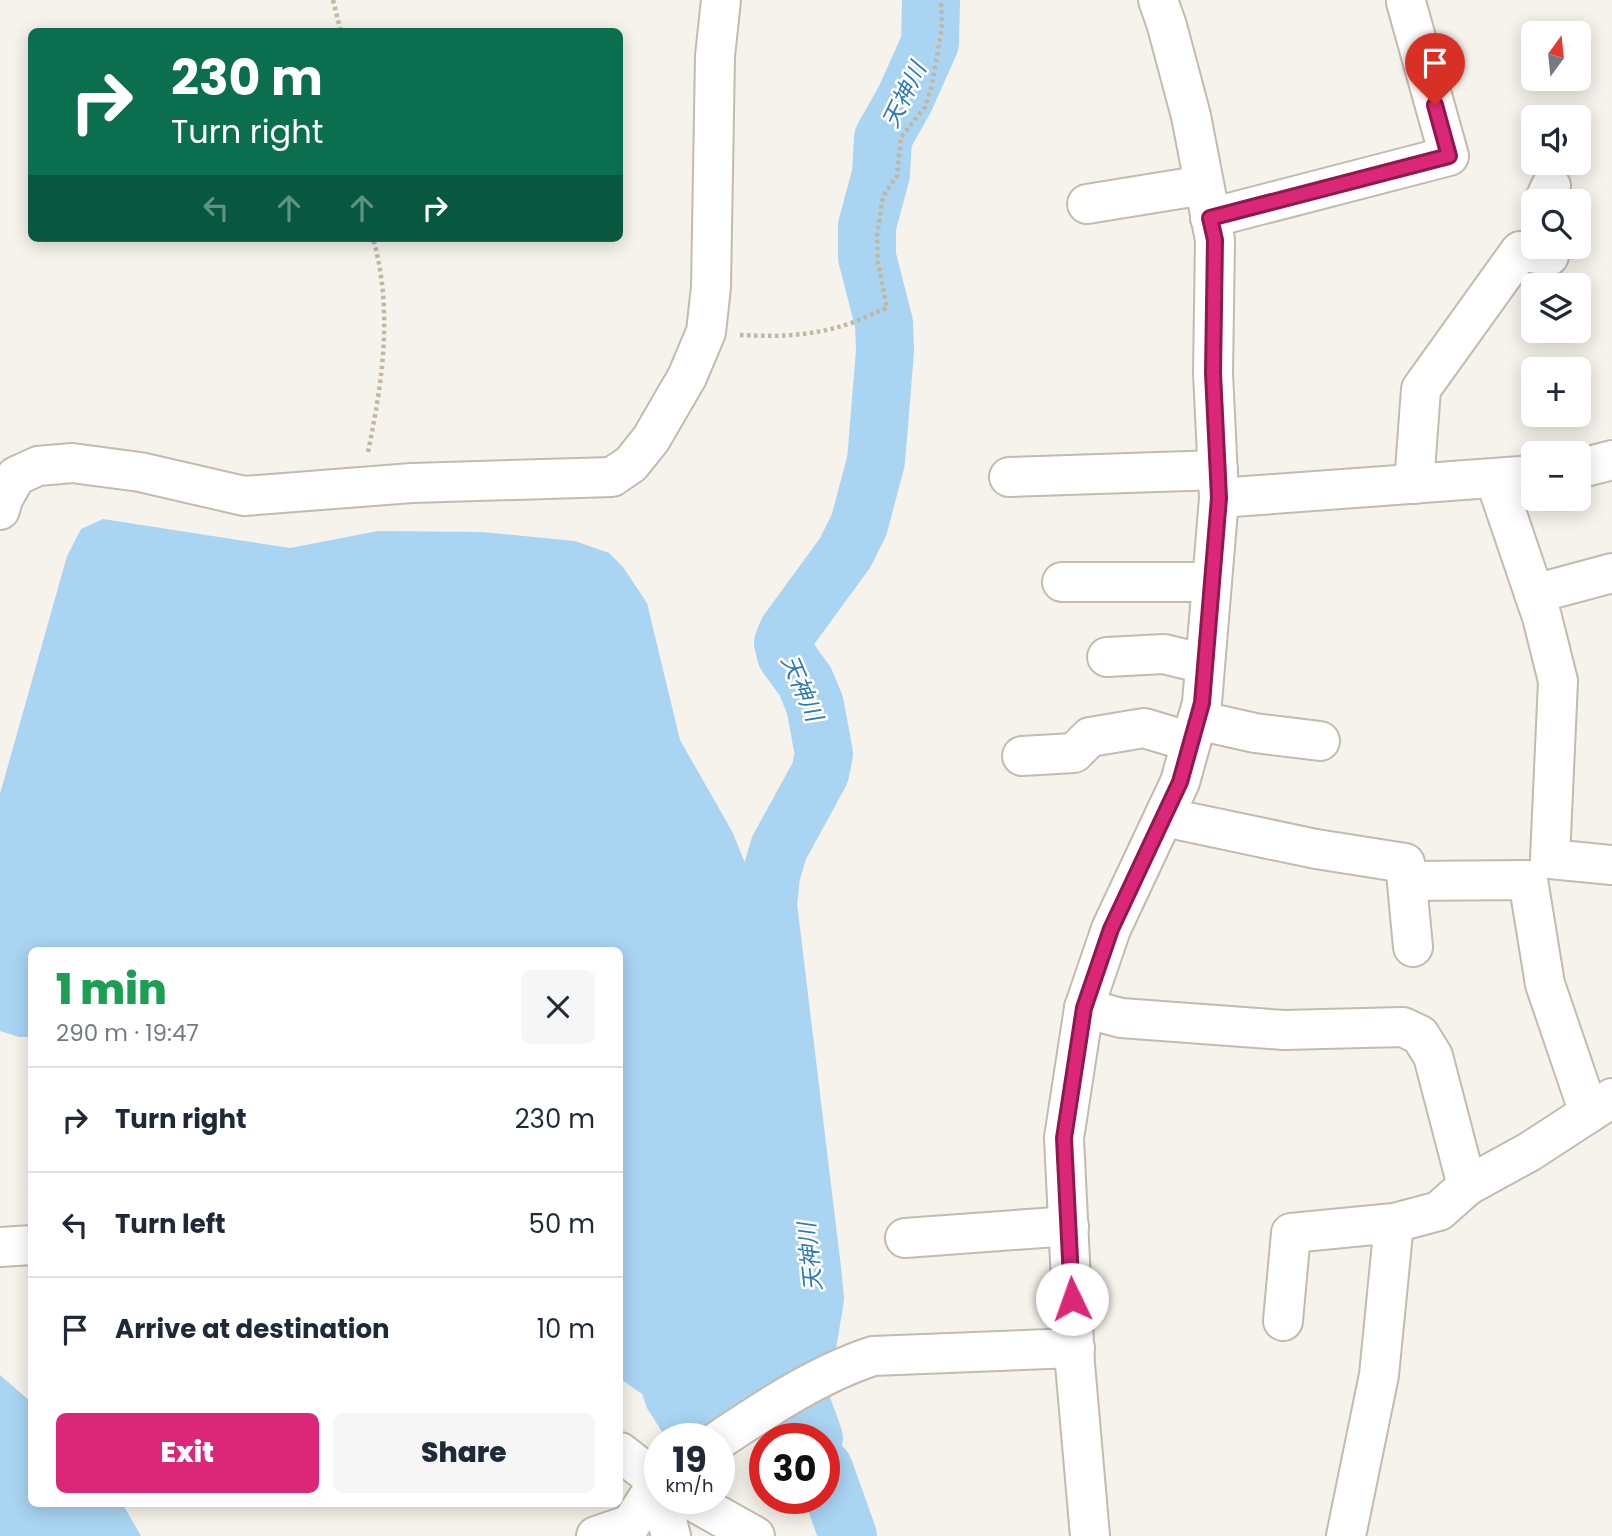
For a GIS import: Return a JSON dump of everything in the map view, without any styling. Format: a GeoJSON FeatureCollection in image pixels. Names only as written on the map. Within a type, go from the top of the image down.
{"type":"FeatureCollection","features":[{"type":"Feature","properties":{"kind":"street"},"geometry":{"type":"LineString","coordinates":[[0,510],[16,476],[38,466],[72,463],[140,472],[244,496],[412,483],[612,477],[631,464],[650,439],[687,377],[706,332],[712,259],[715,56],[722,0]]}},
{"type":"Feature","properties":{"kind":"street"},"geometry":{"type":"LineString","coordinates":[[1090,1536],[1074,1348],[1064,1138],[1084,1008],[1111,929],[1180,782],[1202,703],[1218,484],[1213,373],[1215,240],[1191,116],[1158,0]]}},
{"type":"Feature","properties":{"kind":"street"},"geometry":{"type":"LineString","coordinates":[[1087,204],[1207,202],[1449,156],[1406,2]]}},
{"type":"Feature","properties":{"kind":"street"},"geometry":{"type":"LineString","coordinates":[[1414,484],[1421,389],[1522,259]]}},
{"type":"Feature","properties":{"kind":"street"},"geometry":{"type":"LineString","coordinates":[[1591,466],[1612,460]]}},
{"type":"Feature","properties":{"kind":"street"},"geometry":{"type":"LineString","coordinates":[[1009,478],[1218,484],[1414,484],[1521,476]]}},
{"type":"Feature","properties":{"kind":"street"},"geometry":{"type":"LineString","coordinates":[[1283,1321],[1291,1233],[1394,1223],[1439,1211],[1467,1186],[1529,1152],[1600,1106],[1545,984],[1539,869],[1558,681],[1534,594],[1494,479]]}},
{"type":"Feature","properties":{"kind":"street"},"geometry":{"type":"LineString","coordinates":[[1534,594],[1612,573]]}},
{"type":"Feature","properties":{"kind":"street"},"geometry":{"type":"LineString","coordinates":[[1062,582],[1212,582]]}},
{"type":"Feature","properties":{"kind":"street"},"geometry":{"type":"LineString","coordinates":[[1107,657],[1164,654],[1205,664]]}},
{"type":"Feature","properties":{"kind":"street"},"geometry":{"type":"LineString","coordinates":[[1022,756],[1073,753],[1090,737],[1144,728],[1255,733],[1320,741]]}},
{"type":"Feature","properties":{"kind":"street"},"geometry":{"type":"LineString","coordinates":[[1164,817],[1316,849],[1405,863],[1413,947]]}},
{"type":"Feature","properties":{"kind":"street"},"geometry":{"type":"LineString","coordinates":[[1407,881],[1612,865]]}},
{"type":"Feature","properties":{"kind":"street"},"geometry":{"type":"LineString","coordinates":[[1084,1008],[1121,1018],[1284,1030],[1403,1027],[1420,1035],[1433,1056],[1467,1186]]}},
{"type":"Feature","properties":{"kind":"street"},"geometry":{"type":"LineString","coordinates":[[1346,1536],[1379,1375],[1394,1223]]}},
{"type":"Feature","properties":{"kind":"street"},"geometry":{"type":"LineString","coordinates":[[905,1238],[1069,1226]]}},
{"type":"Feature","properties":{"kind":"street"},"geometry":{"type":"LineString","coordinates":[[0,1247],[28,1245]]}},
{"type":"Feature","properties":{"kind":"street"},"geometry":{"type":"LineString","coordinates":[[735,1430],[801,1389],[845,1366],[873,1356],[1074,1348]]}},
{"type":"Feature","properties":{"kind":"street"},"geometry":{"type":"LineString","coordinates":[[623,1455],[644,1472]]}},
{"type":"Feature","properties":{"kind":"street"},"geometry":{"type":"LineString","coordinates":[[596,1536],[631,1524],[644,1510]]}},
{"type":"Feature","properties":{"kind":"street"},"geometry":{"type":"LineString","coordinates":[[668,1514],[671,1536]]}},
{"type":"Feature","properties":{"kind":"street"},"geometry":{"type":"LineString","coordinates":[[712,1514],[755,1536]]}},
{"type":"Feature","properties":{"kind":"path"},"geometry":{"type":"LineString","coordinates":[[333,0],[340,28]]}},
{"type":"Feature","properties":{"kind":"path"},"geometry":{"type":"LineString","coordinates":[[706,332],[790,336],[846,325],[885,308],[877,236],[883,196],[897,176],[901,137],[925,107],[932,85],[942,27],[941,0]]}},
{"type":"Feature","properties":{"kind":"path"},"geometry":{"type":"LineString","coordinates":[[358,487],[381,384],[386,322],[384,292],[374,242]]}},
{"type":"Feature","properties":{"kind":"water"},"geometry":{"type":"Polygon","coordinates":[[[103,519],[290,548],[378,531],[482,532],[575,541],[609,553],[623,567],[647,603],[680,740],[733,833],[751,878],[803,1293],[790,1376],[719,1423],[656,1423],[642,1394],[623,1381],[623,947],[28,947],[28,1037],[0,1031],[0,794],[67,556],[81,529],[103,519]]]}},
{"type":"Feature","properties":{"kind":"water"},"geometry":{"type":"Polygon","coordinates":[[[0,1375],[28,1399],[28,1507],[124,1507],[141,1536],[0,1536],[0,1375]]]}},
{"type":"Feature","properties":{"kind":"waterway","name":"天神川"},"geometry":{"type":"LineString","coordinates":[[809,1423],[801,1402],[802,1377],[815,1298],[768,905],[771,875],[779,848],[820,773],[824,754],[815,705],[805,681],[786,655],[783,643],[788,631],[845,553],[859,525],[876,461],[885,351],[884,323],[867,257],[867,226],[881,174],[883,138],[905,99],[930,43],[931,0]]}},
{"type":"Feature","properties":{"kind":"waterway","name":"天神川"},"geometry":{"type":"LineString","coordinates":[[840,1514],[848,1536]]}},
{"type":"Feature","properties":{"kind":"route"},"geometry":{"type":"LineString","coordinates":[[1072,1299],[1064,1138],[1084,1008],[1111,929],[1180,782],[1202,703],[1219,498],[1213,373],[1215,240],[1210,218],[1449,156],[1435,105]]}}]}
